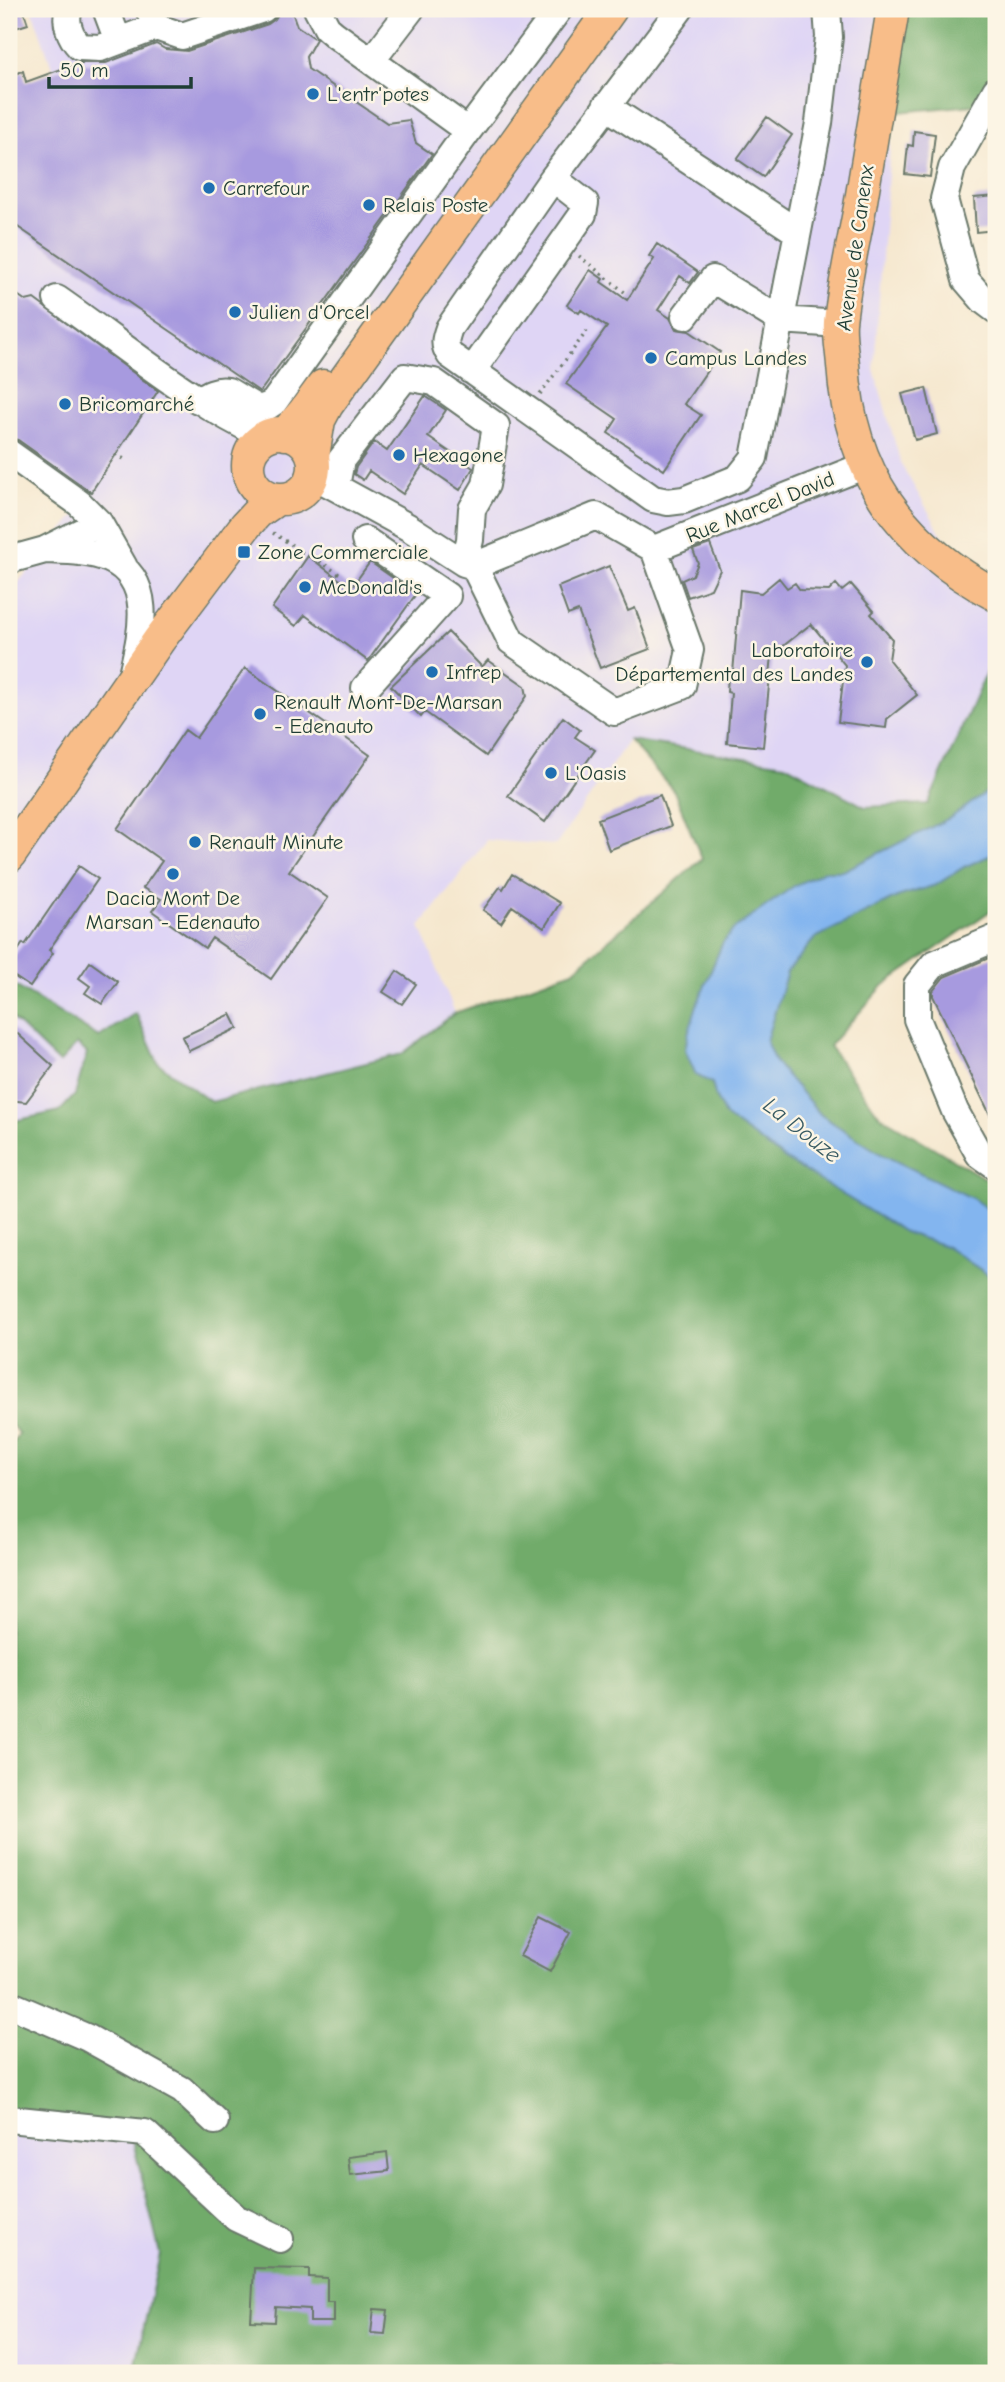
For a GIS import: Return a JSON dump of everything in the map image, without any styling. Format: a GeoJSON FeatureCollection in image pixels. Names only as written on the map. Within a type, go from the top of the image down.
{"type":"FeatureCollection","features":[{"type":"Feature","properties":{"kind":"main road"},"geometry":{"type":"LineString","coordinates":[[159,639],[233,514],[263,450],[304,412],[592,9]]}},
{"type":"Feature","properties":{"kind":"main road"},"geometry":{"type":"LineString","coordinates":[[9,856],[159,639],[246,525],[258,512],[277,499],[296,496],[303,491],[320,472],[319,421],[327,405],[611,9]]}},
{"type":"Feature","properties":{"kind":"main road","name":"Avenue de Canenx"},"geometry":{"type":"LineString","coordinates":[[893,9],[840,324],[845,393],[853,431],[866,465],[889,508],[925,548],[969,580],[996,595]]}},
{"type":"Feature","properties":{"kind":"main road"},"geometry":{"type":"LineString","coordinates":[[263,450],[302,441],[320,472]]}},
{"type":"Feature","properties":{"kind":"main road"},"geometry":{"type":"LineString","coordinates":[[263,450],[261,492],[277,499]]}},
{"type":"Feature","properties":{"kind":"street"},"geometry":{"type":"LineString","coordinates":[[70,9],[66,19],[74,41],[80,47],[100,48],[118,41],[153,18],[182,36],[263,9]]}},
{"type":"Feature","properties":{"kind":"street"},"geometry":{"type":"LineString","coordinates":[[106,9],[118,41]]}},
{"type":"Feature","properties":{"kind":"street"},"geometry":{"type":"LineString","coordinates":[[317,9],[327,28],[468,131]]}},
{"type":"Feature","properties":{"kind":"street"},"geometry":{"type":"LineString","coordinates":[[372,60],[411,9]]}},
{"type":"Feature","properties":{"kind":"street"},"geometry":{"type":"LineString","coordinates":[[198,400],[212,392],[223,390],[258,409],[274,402],[559,9]]}},
{"type":"Feature","properties":{"kind":"street"},"geometry":{"type":"LineString","coordinates":[[680,9],[553,178],[449,328],[445,339],[445,348],[450,355],[471,371],[653,499],[668,502],[684,500],[738,478],[754,458],[819,123],[829,37],[827,9]]}},
{"type":"Feature","properties":{"kind":"street"},"geometry":{"type":"LineString","coordinates":[[996,90],[952,168],[944,199],[966,280],[984,301],[996,310]]}},
{"type":"Feature","properties":{"kind":"street"},"geometry":{"type":"LineString","coordinates":[[606,106],[797,232]]}},
{"type":"Feature","properties":{"kind":"street"},"geometry":{"type":"LineString","coordinates":[[471,371],[583,214],[585,203],[553,178]]}},
{"type":"Feature","properties":{"kind":"street"},"geometry":{"type":"LineString","coordinates":[[685,316],[713,279],[780,320],[840,324]]}},
{"type":"Feature","properties":{"kind":"street"},"geometry":{"type":"LineString","coordinates":[[57,299],[198,400],[235,423],[263,450]]}},
{"type":"Feature","properties":{"kind":"street"},"geometry":{"type":"LineString","coordinates":[[469,564],[472,509],[486,485],[496,426],[434,382],[405,377],[341,460],[320,472],[384,514],[469,564],[511,641],[614,712],[682,685],[690,650],[654,549],[596,516],[469,564]]}},
{"type":"Feature","properties":{"kind":"street"},"geometry":{"type":"LineString","coordinates":[[9,453],[79,503],[99,523],[137,584],[142,617],[131,680]]}},
{"type":"Feature","properties":{"kind":"street","name":"Rue Marcel David"},"geometry":{"type":"LineString","coordinates":[[654,549],[866,465]]}},
{"type":"Feature","properties":{"kind":"street"},"geometry":{"type":"LineString","coordinates":[[9,561],[46,550],[99,523]]}},
{"type":"Feature","properties":{"kind":"street"},"geometry":{"type":"LineString","coordinates":[[365,540],[447,596],[365,688]]}},
{"type":"Feature","properties":{"kind":"street"},"geometry":{"type":"LineString","coordinates":[[46,550],[108,558],[124,567]]}},
{"type":"Feature","properties":{"kind":"street"},"geometry":{"type":"LineString","coordinates":[[996,937],[934,964],[917,985],[917,1019],[956,1111],[979,1154],[996,1166]]}},
{"type":"Feature","properties":{"kind":"street"},"geometry":{"type":"LineString","coordinates":[[9,2004],[88,2038],[182,2090],[215,2122]]}},
{"type":"Feature","properties":{"kind":"street"},"geometry":{"type":"LineString","coordinates":[[9,2119],[145,2133],[236,2218],[281,2239]]}},
{"type":"Feature","properties":{"kind":"path"},"geometry":{"type":"LineString","coordinates":[[563,243],[626,294]]}},
{"type":"Feature","properties":{"kind":"path"},"geometry":{"type":"LineString","coordinates":[[528,411],[587,331]]}},
{"type":"Feature","properties":{"kind":"path"},"geometry":{"type":"LineString","coordinates":[[116,454],[127,461]]}},
{"type":"Feature","properties":{"kind":"path"},"geometry":{"type":"LineString","coordinates":[[268,529],[292,545]]}},
{"type":"Feature","properties":{"kind":"path"},"geometry":{"type":"LineString","coordinates":[[301,552],[342,576]]}},
{"type":"Feature","properties":{"kind":"shaded area"},"geometry":{"type":"Polygon","coordinates":[[[32,9],[900,9],[874,369],[901,464],[996,629],[996,651],[928,804],[865,807],[785,764],[629,740],[556,845],[487,840],[420,926],[455,1013],[402,1054],[211,1102],[158,1064],[136,1013],[99,1037],[9,982],[9,593],[80,510],[9,461],[9,93],[55,76],[32,9]]]}},
{"type":"Feature","properties":{"kind":"shaded area"},"geometry":{"type":"Polygon","coordinates":[[[9,1015],[59,1062],[77,1044],[87,1053],[75,1095],[60,1111],[9,1122],[9,1015]]]}},
{"type":"Feature","properties":{"kind":"shaded area"},"geometry":{"type":"Polygon","coordinates":[[[9,2118],[132,2136],[160,2254],[134,2373],[9,2373],[9,2118]]]}},
{"type":"Feature","properties":{"kind":"green space"},"geometry":{"type":"Polygon","coordinates":[[[996,9],[996,67],[974,105],[899,112],[902,21],[913,10],[996,9]]]}},
{"type":"Feature","properties":{"kind":"green space"},"geometry":{"type":"Polygon","coordinates":[[[996,651],[996,907],[884,985],[829,1046],[879,1115],[996,1185],[996,2373],[134,2373],[160,2254],[132,2137],[9,2118],[9,1448],[19,1434],[9,1422],[9,1122],[60,1111],[75,1095],[87,1053],[77,1044],[59,1063],[9,1015],[9,982],[99,1037],[136,1013],[158,1063],[211,1102],[402,1054],[455,1013],[573,971],[702,859],[674,791],[629,740],[785,764],[865,807],[928,804],[996,651]]]}},
{"type":"Feature","properties":{"kind":"water","name":"La Douze"},"geometry":{"type":"Polygon","coordinates":[[[996,786],[996,853],[964,867],[936,885],[897,897],[815,938],[787,972],[766,1041],[775,1062],[821,1115],[879,1153],[972,1198],[996,1215],[996,1284],[987,1274],[945,1246],[904,1232],[788,1161],[726,1117],[712,1083],[696,1075],[685,1050],[697,1005],[722,944],[734,929],[794,886],[824,871],[843,871],[950,818],[996,786]]]}},
{"type":"Feature","properties":{"kind":"building"},"geometry":{"type":"Polygon","coordinates":[[[9,9],[23,9],[28,24],[9,30],[9,9]]]}},
{"type":"Feature","properties":{"kind":"building","name":"Carrefour"},"geometry":{"type":"Polygon","coordinates":[[[281,9],[291,9],[297,26],[316,39],[306,57],[308,69],[387,123],[409,120],[416,143],[432,154],[260,392],[9,221],[9,76],[23,71],[26,82],[78,63],[106,63],[156,44],[165,49],[187,51],[268,24],[281,9]]]}},
{"type":"Feature","properties":{"kind":"building"},"geometry":{"type":"Polygon","coordinates":[[[767,117],[792,135],[763,177],[737,159],[767,117]]]}},
{"type":"Feature","properties":{"kind":"building"},"geometry":{"type":"Polygon","coordinates":[[[914,131],[935,134],[930,177],[905,174],[908,145],[913,146],[914,131]]]}},
{"type":"Feature","properties":{"kind":"building"},"geometry":{"type":"Polygon","coordinates":[[[996,196],[996,230],[976,232],[974,198],[996,196]]]}},
{"type":"Feature","properties":{"kind":"building","name":"Campus Landes"},"geometry":{"type":"Polygon","coordinates":[[[657,244],[698,272],[690,283],[680,276],[658,310],[670,318],[676,329],[689,331],[720,352],[684,404],[701,415],[664,470],[608,433],[617,419],[566,384],[607,327],[581,310],[579,313],[567,305],[590,270],[603,279],[601,282],[627,300],[654,259],[649,256],[657,244]]]}},
{"type":"Feature","properties":{"kind":"building"},"geometry":{"type":"Polygon","coordinates":[[[9,289],[26,301],[34,299],[158,391],[91,492],[18,440],[9,438],[9,289]]]}},
{"type":"Feature","properties":{"kind":"building"},"geometry":{"type":"Polygon","coordinates":[[[926,388],[937,434],[915,440],[902,394],[926,388]]]}},
{"type":"Feature","properties":{"kind":"building"},"geometry":{"type":"Polygon","coordinates":[[[425,396],[446,410],[428,437],[473,468],[460,490],[423,465],[403,494],[369,471],[363,480],[354,474],[374,442],[387,451],[425,396]]]}},
{"type":"Feature","properties":{"kind":"building"},"geometry":{"type":"Polygon","coordinates":[[[710,544],[720,570],[711,589],[688,597],[682,580],[693,575],[698,563],[693,550],[710,544]]]}},
{"type":"Feature","properties":{"kind":"building"},"geometry":{"type":"Polygon","coordinates":[[[308,556],[351,588],[370,562],[416,594],[368,661],[305,615],[296,626],[272,608],[308,556]]]}},
{"type":"Feature","properties":{"kind":"building"},"geometry":{"type":"Polygon","coordinates":[[[609,566],[628,611],[635,608],[650,649],[600,668],[578,611],[568,615],[558,587],[609,566]]]}},
{"type":"Feature","properties":{"kind":"building","name":"Laboratoire Départemental des Landes"},"geometry":{"type":"Polygon","coordinates":[[[779,578],[787,588],[795,583],[800,590],[829,591],[836,584],[842,591],[851,584],[874,611],[871,614],[892,639],[889,660],[917,695],[887,719],[886,728],[838,722],[845,665],[811,624],[772,655],[763,747],[727,743],[731,693],[727,692],[728,673],[733,673],[740,590],[761,593],[779,578]]]}},
{"type":"Feature","properties":{"kind":"building"},"geometry":{"type":"Polygon","coordinates":[[[448,632],[482,667],[488,660],[525,686],[527,696],[486,756],[425,712],[421,717],[391,686],[448,632]]]}},
{"type":"Feature","properties":{"kind":"building"},"geometry":{"type":"Polygon","coordinates":[[[245,668],[370,755],[289,871],[328,898],[271,979],[212,938],[205,948],[152,911],[161,899],[143,888],[162,861],[117,829],[185,730],[196,738],[245,668]]]}},
{"type":"Feature","properties":{"kind":"building","name":"L'Oasis"},"geometry":{"type":"Polygon","coordinates":[[[563,717],[580,730],[575,737],[595,750],[545,822],[508,796],[563,717]]]}},
{"type":"Feature","properties":{"kind":"building"},"geometry":{"type":"Polygon","coordinates":[[[660,795],[671,826],[609,850],[598,819],[660,795]]]}},
{"type":"Feature","properties":{"kind":"building"},"geometry":{"type":"Polygon","coordinates":[[[79,866],[98,879],[49,950],[53,953],[30,987],[9,973],[9,964],[79,866]]]}},
{"type":"Feature","properties":{"kind":"building"},"geometry":{"type":"Polygon","coordinates":[[[512,874],[560,903],[544,928],[512,906],[501,923],[483,910],[500,887],[503,889],[512,874]]]}},
{"type":"Feature","properties":{"kind":"building"},"geometry":{"type":"Polygon","coordinates":[[[996,955],[996,1127],[933,996],[933,991],[944,977],[996,955]]]}},
{"type":"Feature","properties":{"kind":"building"},"geometry":{"type":"Polygon","coordinates":[[[90,962],[118,982],[102,1004],[85,993],[90,986],[79,978],[90,962]]]}},
{"type":"Feature","properties":{"kind":"building"},"geometry":{"type":"Polygon","coordinates":[[[397,971],[416,984],[402,1004],[383,992],[397,971]]]}},
{"type":"Feature","properties":{"kind":"building"},"geometry":{"type":"Polygon","coordinates":[[[231,1014],[238,1028],[189,1051],[182,1037],[231,1014]]]}},
{"type":"Feature","properties":{"kind":"building"},"geometry":{"type":"Polygon","coordinates":[[[9,1026],[53,1066],[26,1102],[9,1100],[9,1026]]]}},
{"type":"Feature","properties":{"kind":"building"},"geometry":{"type":"Polygon","coordinates":[[[541,1917],[571,1932],[550,1972],[520,1956],[541,1917]]]}},
{"type":"Feature","properties":{"kind":"building"},"geometry":{"type":"Polygon","coordinates":[[[387,2152],[389,2171],[350,2175],[348,2157],[387,2152]]]}},
{"type":"Feature","properties":{"kind":"building"},"geometry":{"type":"Polygon","coordinates":[[[254,2268],[309,2269],[309,2277],[327,2278],[327,2302],[334,2302],[334,2322],[310,2322],[310,2309],[276,2307],[275,2322],[251,2321],[254,2268]]]}},
{"type":"Feature","properties":{"kind":"building"},"geometry":{"type":"Polygon","coordinates":[[[374,2309],[388,2310],[385,2334],[371,2333],[374,2309]]]}},
{"type":"Feature","properties":{"kind":"place","name":"L'entr'potes"},"geometry":{"type":"Point","coordinates":[313,94]}},
{"type":"Feature","properties":{"kind":"place","name":"Carrefour"},"geometry":{"type":"Point","coordinates":[209,188]}},
{"type":"Feature","properties":{"kind":"place","name":"Relais Poste"},"geometry":{"type":"Point","coordinates":[369,205]}},
{"type":"Feature","properties":{"kind":"place","name":"Julien d'Orcel"},"geometry":{"type":"Point","coordinates":[235,312]}},
{"type":"Feature","properties":{"kind":"place","name":"Campus Landes"},"geometry":{"type":"Point","coordinates":[651,358]}},
{"type":"Feature","properties":{"kind":"place","name":"Bricomarché"},"geometry":{"type":"Point","coordinates":[65,404]}},
{"type":"Feature","properties":{"kind":"place","name":"Hexagone"},"geometry":{"type":"Point","coordinates":[399,455]}},
{"type":"Feature","properties":{"kind":"place","name":"Zone Commerciale"},"geometry":{"type":"Point","coordinates":[244,552]}},
{"type":"Feature","properties":{"kind":"place","name":"McDonald's"},"geometry":{"type":"Point","coordinates":[305,587]}},
{"type":"Feature","properties":{"kind":"place","name":"Laboratoire Départemental des Landes"},"geometry":{"type":"Point","coordinates":[867,662]}},
{"type":"Feature","properties":{"kind":"place","name":"Infrep"},"geometry":{"type":"Point","coordinates":[432,672]}},
{"type":"Feature","properties":{"kind":"place","name":"Renault Mont-De-Marsan - Edenauto"},"geometry":{"type":"Point","coordinates":[260,714]}},
{"type":"Feature","properties":{"kind":"place","name":"L'Oasis"},"geometry":{"type":"Point","coordinates":[551,773]}},
{"type":"Feature","properties":{"kind":"place","name":"Renault Minute"},"geometry":{"type":"Point","coordinates":[195,842]}},
{"type":"Feature","properties":{"kind":"place","name":"Dacia Mont De Marsan - Edenauto"},"geometry":{"type":"Point","coordinates":[173,874]}}]}
